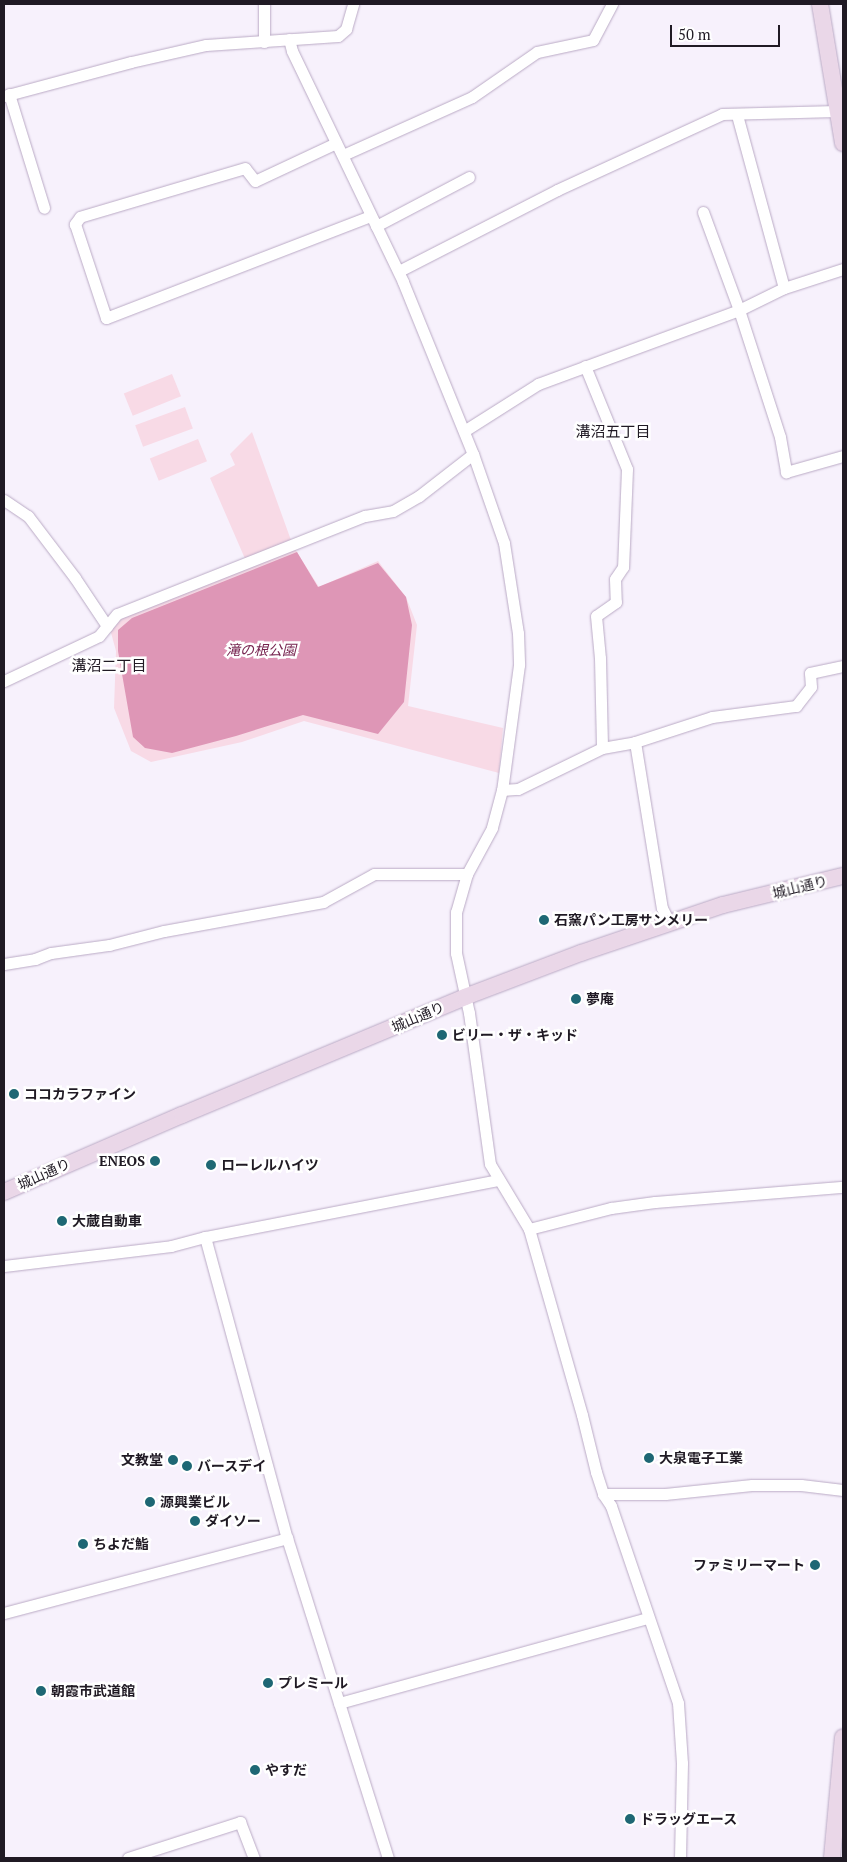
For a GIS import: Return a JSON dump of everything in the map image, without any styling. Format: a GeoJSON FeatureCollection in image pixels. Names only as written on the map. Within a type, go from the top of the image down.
{"type":"FeatureCollection","features":[{"type":"Feature","properties":{"kind":"street"},"geometry":{"type":"LineString","coordinates":[[264,4],[264,42]]}},
{"type":"Feature","properties":{"kind":"street"},"geometry":{"type":"LineString","coordinates":[[44,208],[7,95],[131,62],[206,45],[338,36],[346,29],[353,4]]}},
{"type":"Feature","properties":{"kind":"street"},"geometry":{"type":"LineString","coordinates":[[343,155],[472,97],[538,52],[593,40],[612,4]]}},
{"type":"Feature","properties":{"kind":"street"},"geometry":{"type":"LineString","coordinates":[[820,4],[843,143]]}},
{"type":"Feature","properties":{"kind":"street"},"geometry":{"type":"LineString","coordinates":[[289,39],[292,51],[373,221],[399,271],[473,454],[504,543],[518,633],[519,665],[502,790],[492,828],[467,874],[456,912],[456,953],[465,997],[490,1164],[529,1229],[603,1494],[611,1506],[647,1618],[678,1703],[682,1763],[680,1858]]}},
{"type":"Feature","properties":{"kind":"street"},"geometry":{"type":"LineString","coordinates":[[399,271],[557,190],[722,114],[837,111]]}},
{"type":"Feature","properties":{"kind":"street"},"geometry":{"type":"LineString","coordinates":[[737,114],[784,288]]}},
{"type":"Feature","properties":{"kind":"street"},"geometry":{"type":"LineString","coordinates":[[336,143],[256,181],[245,168],[80,217],[75,224],[106,318],[373,221],[469,177]]}},
{"type":"Feature","properties":{"kind":"street"},"geometry":{"type":"LineString","coordinates":[[703,212],[739,310],[780,437],[786,472],[843,456]]}},
{"type":"Feature","properties":{"kind":"street"},"geometry":{"type":"LineString","coordinates":[[464,431],[538,384],[739,310],[784,288],[843,269]]}},
{"type":"Feature","properties":{"kind":"street"},"geometry":{"type":"LineString","coordinates":[[584,366],[627,469],[623,567],[614,579],[616,602],[596,616],[600,658],[602,748]]}},
{"type":"Feature","properties":{"kind":"street"},"geometry":{"type":"LineString","coordinates":[[4,681],[99,636],[117,614],[365,516],[392,511],[419,496],[473,454]]}},
{"type":"Feature","properties":{"kind":"street"},"geometry":{"type":"LineString","coordinates":[[4,500],[28,516],[76,578],[107,626]]}},
{"type":"Feature","properties":{"kind":"street"},"geometry":{"type":"LineString","coordinates":[[502,790],[518,789],[602,748],[635,742],[712,717],[796,706],[811,687],[810,673],[843,666]]}},
{"type":"Feature","properties":{"kind":"street"},"geometry":{"type":"LineString","coordinates":[[635,742],[662,908],[669,922]]}},
{"type":"Feature","properties":{"kind":"street"},"geometry":{"type":"LineString","coordinates":[[4,964],[35,959],[50,953],[109,945],[164,931],[322,902],[374,874],[467,874]]}},
{"type":"Feature","properties":{"kind":"street","name":"城山通り"},"geometry":{"type":"LineString","coordinates":[[4,1192],[182,1115],[465,997],[669,922],[723,905],[843,876]]}},
{"type":"Feature","properties":{"kind":"street"},"geometry":{"type":"LineString","coordinates":[[4,1266],[171,1246],[205,1237],[499,1180]]}},
{"type":"Feature","properties":{"kind":"street"},"geometry":{"type":"LineString","coordinates":[[529,1229],[611,1208],[655,1202],[843,1187]]}},
{"type":"Feature","properties":{"kind":"street"},"geometry":{"type":"LineString","coordinates":[[205,1237],[287,1538],[388,1858]]}},
{"type":"Feature","properties":{"kind":"street"},"geometry":{"type":"LineString","coordinates":[[603,1494],[665,1494],[752,1485],[801,1484],[843,1490]]}},
{"type":"Feature","properties":{"kind":"street"},"geometry":{"type":"LineString","coordinates":[[4,1613],[287,1538]]}},
{"type":"Feature","properties":{"kind":"street"},"geometry":{"type":"LineString","coordinates":[[339,1703],[647,1618]]}},
{"type":"Feature","properties":{"kind":"street"},"geometry":{"type":"LineString","coordinates":[[832,1858],[843,1738]]}},
{"type":"Feature","properties":{"kind":"street"},"geometry":{"type":"LineString","coordinates":[[128,1858],[240,1822],[254,1858]]}},
{"type":"Feature","properties":{"kind":"green space"},"geometry":{"type":"Polygon","coordinates":[[[172,374],[181,396],[133,416],[124,393],[172,374]]]}},
{"type":"Feature","properties":{"kind":"green space"},"geometry":{"type":"Polygon","coordinates":[[[185,407],[193,429],[143,447],[135,425],[185,407]]]}},
{"type":"Feature","properties":{"kind":"green space"},"geometry":{"type":"Polygon","coordinates":[[[252,432],[292,543],[246,561],[210,478],[235,465],[230,454],[252,432]]]}},
{"type":"Feature","properties":{"kind":"green space"},"geometry":{"type":"Polygon","coordinates":[[[198,439],[207,461],[159,481],[150,458],[198,439]]]}},
{"type":"Feature","properties":{"kind":"green space","name":"滝の根公園"},"geometry":{"type":"Polygon","coordinates":[[[295,549],[319,587],[378,561],[406,597],[417,625],[408,706],[503,728],[499,773],[304,721],[242,742],[151,762],[131,751],[114,708],[116,651],[110,629],[118,617],[295,549]]]}},
{"type":"Feature","properties":{"kind":"green space","name":"滝の根公園"},"geometry":{"type":"Polygon","coordinates":[[[297,552],[318,587],[378,563],[406,597],[412,625],[404,702],[378,734],[303,715],[236,736],[172,753],[145,748],[133,737],[118,651],[118,630],[132,618],[297,552]]]}},
{"type":"Feature","properties":{"kind":"place","name":"石窯パン工房サンメリー"},"geometry":{"type":"Point","coordinates":[544,920]}},
{"type":"Feature","properties":{"kind":"place","name":"夢庵"},"geometry":{"type":"Point","coordinates":[576,999]}},
{"type":"Feature","properties":{"kind":"place","name":"ビリー・ザ・キッド"},"geometry":{"type":"Point","coordinates":[442,1035]}},
{"type":"Feature","properties":{"kind":"place","name":"ココカラファイン"},"geometry":{"type":"Point","coordinates":[14,1094]}},
{"type":"Feature","properties":{"kind":"place","name":"ENEOS"},"geometry":{"type":"Point","coordinates":[155,1161]}},
{"type":"Feature","properties":{"kind":"place","name":"ローレルハイツ"},"geometry":{"type":"Point","coordinates":[211,1165]}},
{"type":"Feature","properties":{"kind":"place","name":"大蔵自動車"},"geometry":{"type":"Point","coordinates":[62,1221]}},
{"type":"Feature","properties":{"kind":"place","name":"大泉電子工業"},"geometry":{"type":"Point","coordinates":[649,1458]}},
{"type":"Feature","properties":{"kind":"place","name":"文教堂"},"geometry":{"type":"Point","coordinates":[173,1460]}},
{"type":"Feature","properties":{"kind":"place","name":"バースデイ"},"geometry":{"type":"Point","coordinates":[187,1466]}},
{"type":"Feature","properties":{"kind":"place","name":"源興業ビル"},"geometry":{"type":"Point","coordinates":[150,1502]}},
{"type":"Feature","properties":{"kind":"place","name":"ダイソー"},"geometry":{"type":"Point","coordinates":[195,1521]}},
{"type":"Feature","properties":{"kind":"place","name":"ちよだ鮨"},"geometry":{"type":"Point","coordinates":[83,1544]}},
{"type":"Feature","properties":{"kind":"place","name":"ファミリーマート"},"geometry":{"type":"Point","coordinates":[815,1565]}},
{"type":"Feature","properties":{"kind":"place","name":"プレミール"},"geometry":{"type":"Point","coordinates":[268,1683]}},
{"type":"Feature","properties":{"kind":"place","name":"朝霞市武道館"},"geometry":{"type":"Point","coordinates":[41,1691]}},
{"type":"Feature","properties":{"kind":"place","name":"やすだ"},"geometry":{"type":"Point","coordinates":[255,1770]}},
{"type":"Feature","properties":{"kind":"place","name":"ドラッグエース"},"geometry":{"type":"Point","coordinates":[630,1819]}},
{"type":"Feature","properties":{"kind":"district","name":"溝沼五丁目"},"geometry":{"type":"Point","coordinates":[613,432]}},
{"type":"Feature","properties":{"kind":"district","name":"溝沼二丁目"},"geometry":{"type":"Point","coordinates":[109,666]}}]}
